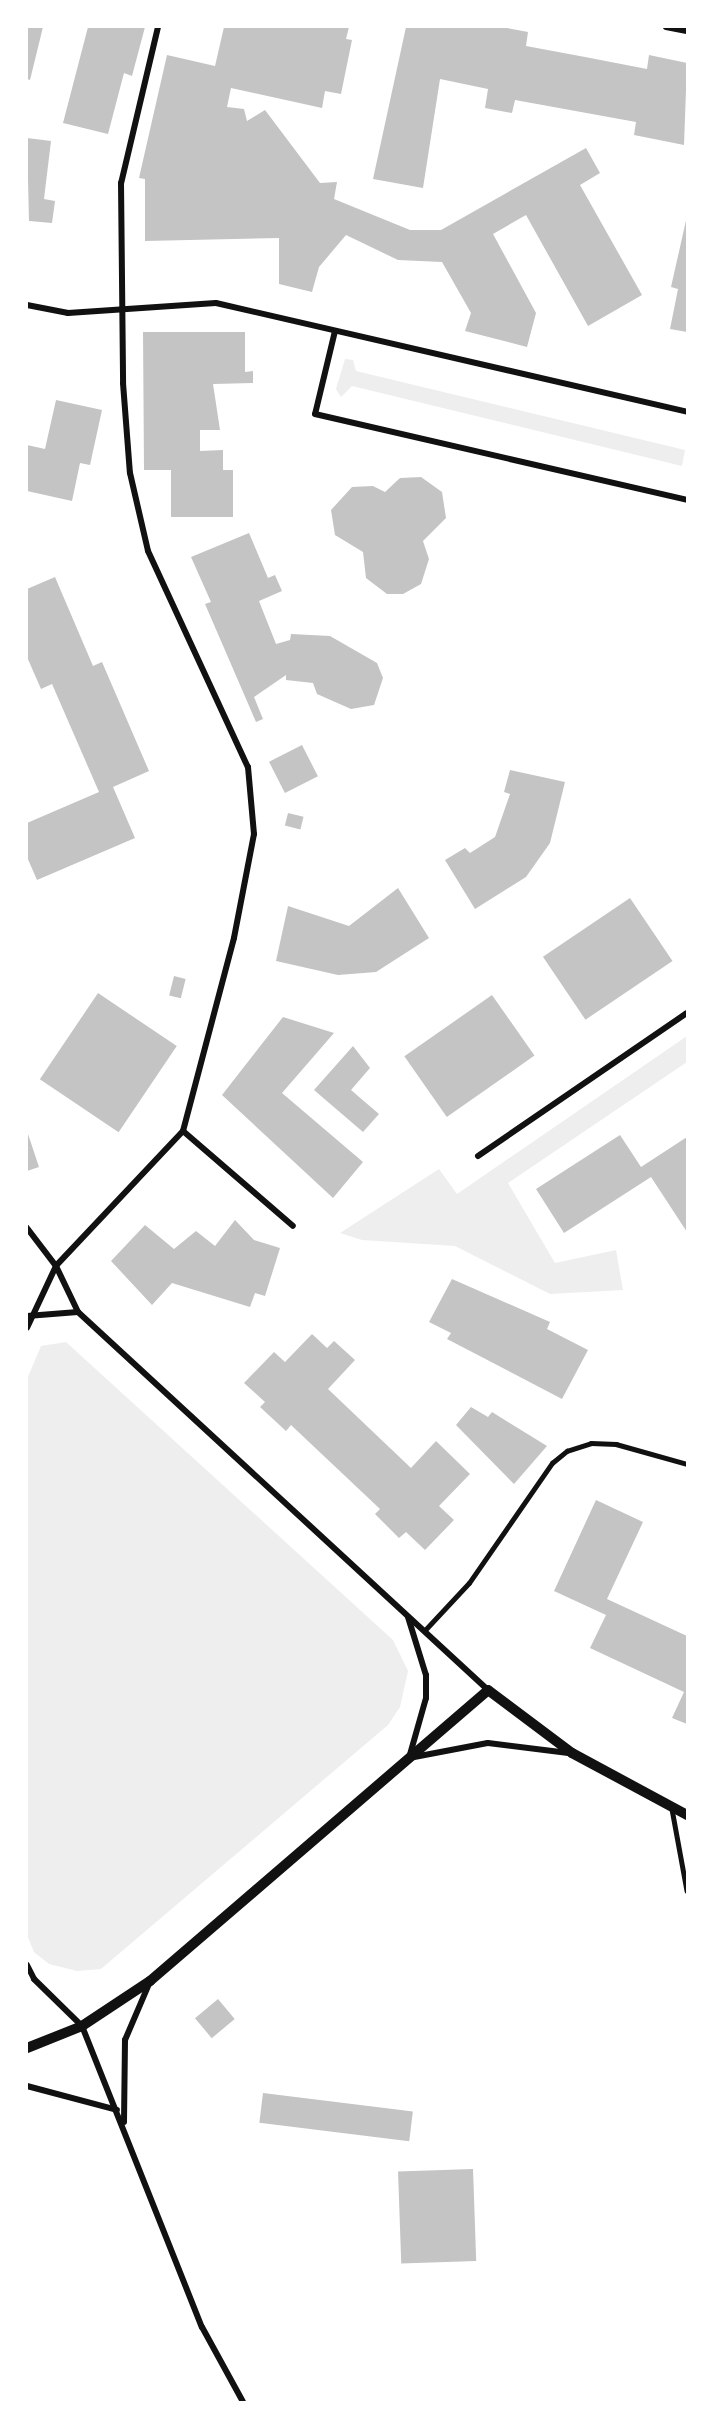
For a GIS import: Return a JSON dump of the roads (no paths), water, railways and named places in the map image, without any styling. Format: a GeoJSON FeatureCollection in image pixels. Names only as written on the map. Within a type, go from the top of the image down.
{"type":"FeatureCollection","features":[{"type":"Feature","properties":{"kind":"street"},"geometry":{"type":"LineString","coordinates":[[27,1328],[30,1316],[56,1266],[183,1131],[234,938],[254,834],[248,767],[148,551],[130,473],[121,309],[121,183],[158,27]]}},
{"type":"Feature","properties":{"kind":"street"},"geometry":{"type":"LineString","coordinates":[[666,27],[687,31]]}},
{"type":"Feature","properties":{"kind":"street"},"geometry":{"type":"LineString","coordinates":[[27,305],[68,313],[216,303],[687,412]]}},
{"type":"Feature","properties":{"kind":"street"},"geometry":{"type":"LineString","coordinates":[[335,331],[315,414],[687,500]]}},
{"type":"Feature","properties":{"kind":"street"},"geometry":{"type":"LineString","coordinates":[[477,1156],[687,1013]]}},
{"type":"Feature","properties":{"kind":"street"},"geometry":{"type":"LineString","coordinates":[[183,1131],[293,1226]]}},
{"type":"Feature","properties":{"kind":"street"},"geometry":{"type":"LineString","coordinates":[[27,1228],[56,1266],[78,1312],[488,1690],[572,1753],[672,1809],[687,1815]]}},
{"type":"Feature","properties":{"kind":"street"},"geometry":{"type":"LineString","coordinates":[[30,1316],[78,1312]]}},
{"type":"Feature","properties":{"kind":"street"},"geometry":{"type":"LineString","coordinates":[[406,1613],[426,1675],[421,1721],[409,1758]]}},
{"type":"Feature","properties":{"kind":"street"},"geometry":{"type":"LineString","coordinates":[[27,2048],[82,2026],[150,1981],[488,1690]]}},
{"type":"Feature","properties":{"kind":"street"},"geometry":{"type":"LineString","coordinates":[[409,1758],[488,1743],[572,1753]]}},
{"type":"Feature","properties":{"kind":"street"},"geometry":{"type":"LineString","coordinates":[[27,1965],[34,1979],[82,2026],[202,2327],[243,2402]]}},
{"type":"Feature","properties":{"kind":"street"},"geometry":{"type":"LineString","coordinates":[[124,2128],[124,2040],[150,1981]]}},
{"type":"Feature","properties":{"kind":"street"},"geometry":{"type":"LineString","coordinates":[[27,2086],[117,2110]]}},
{"type":"Feature","properties":{"kind":"lane"},"geometry":{"type":"LineString","coordinates":[[425,1630],[469,1583],[552,1463],[567,1451],[591,1443],[616,1444],[687,1464]]}},
{"type":"Feature","properties":{"kind":"lane"},"geometry":{"type":"LineString","coordinates":[[672,1809],[687,1891]]}}]}
